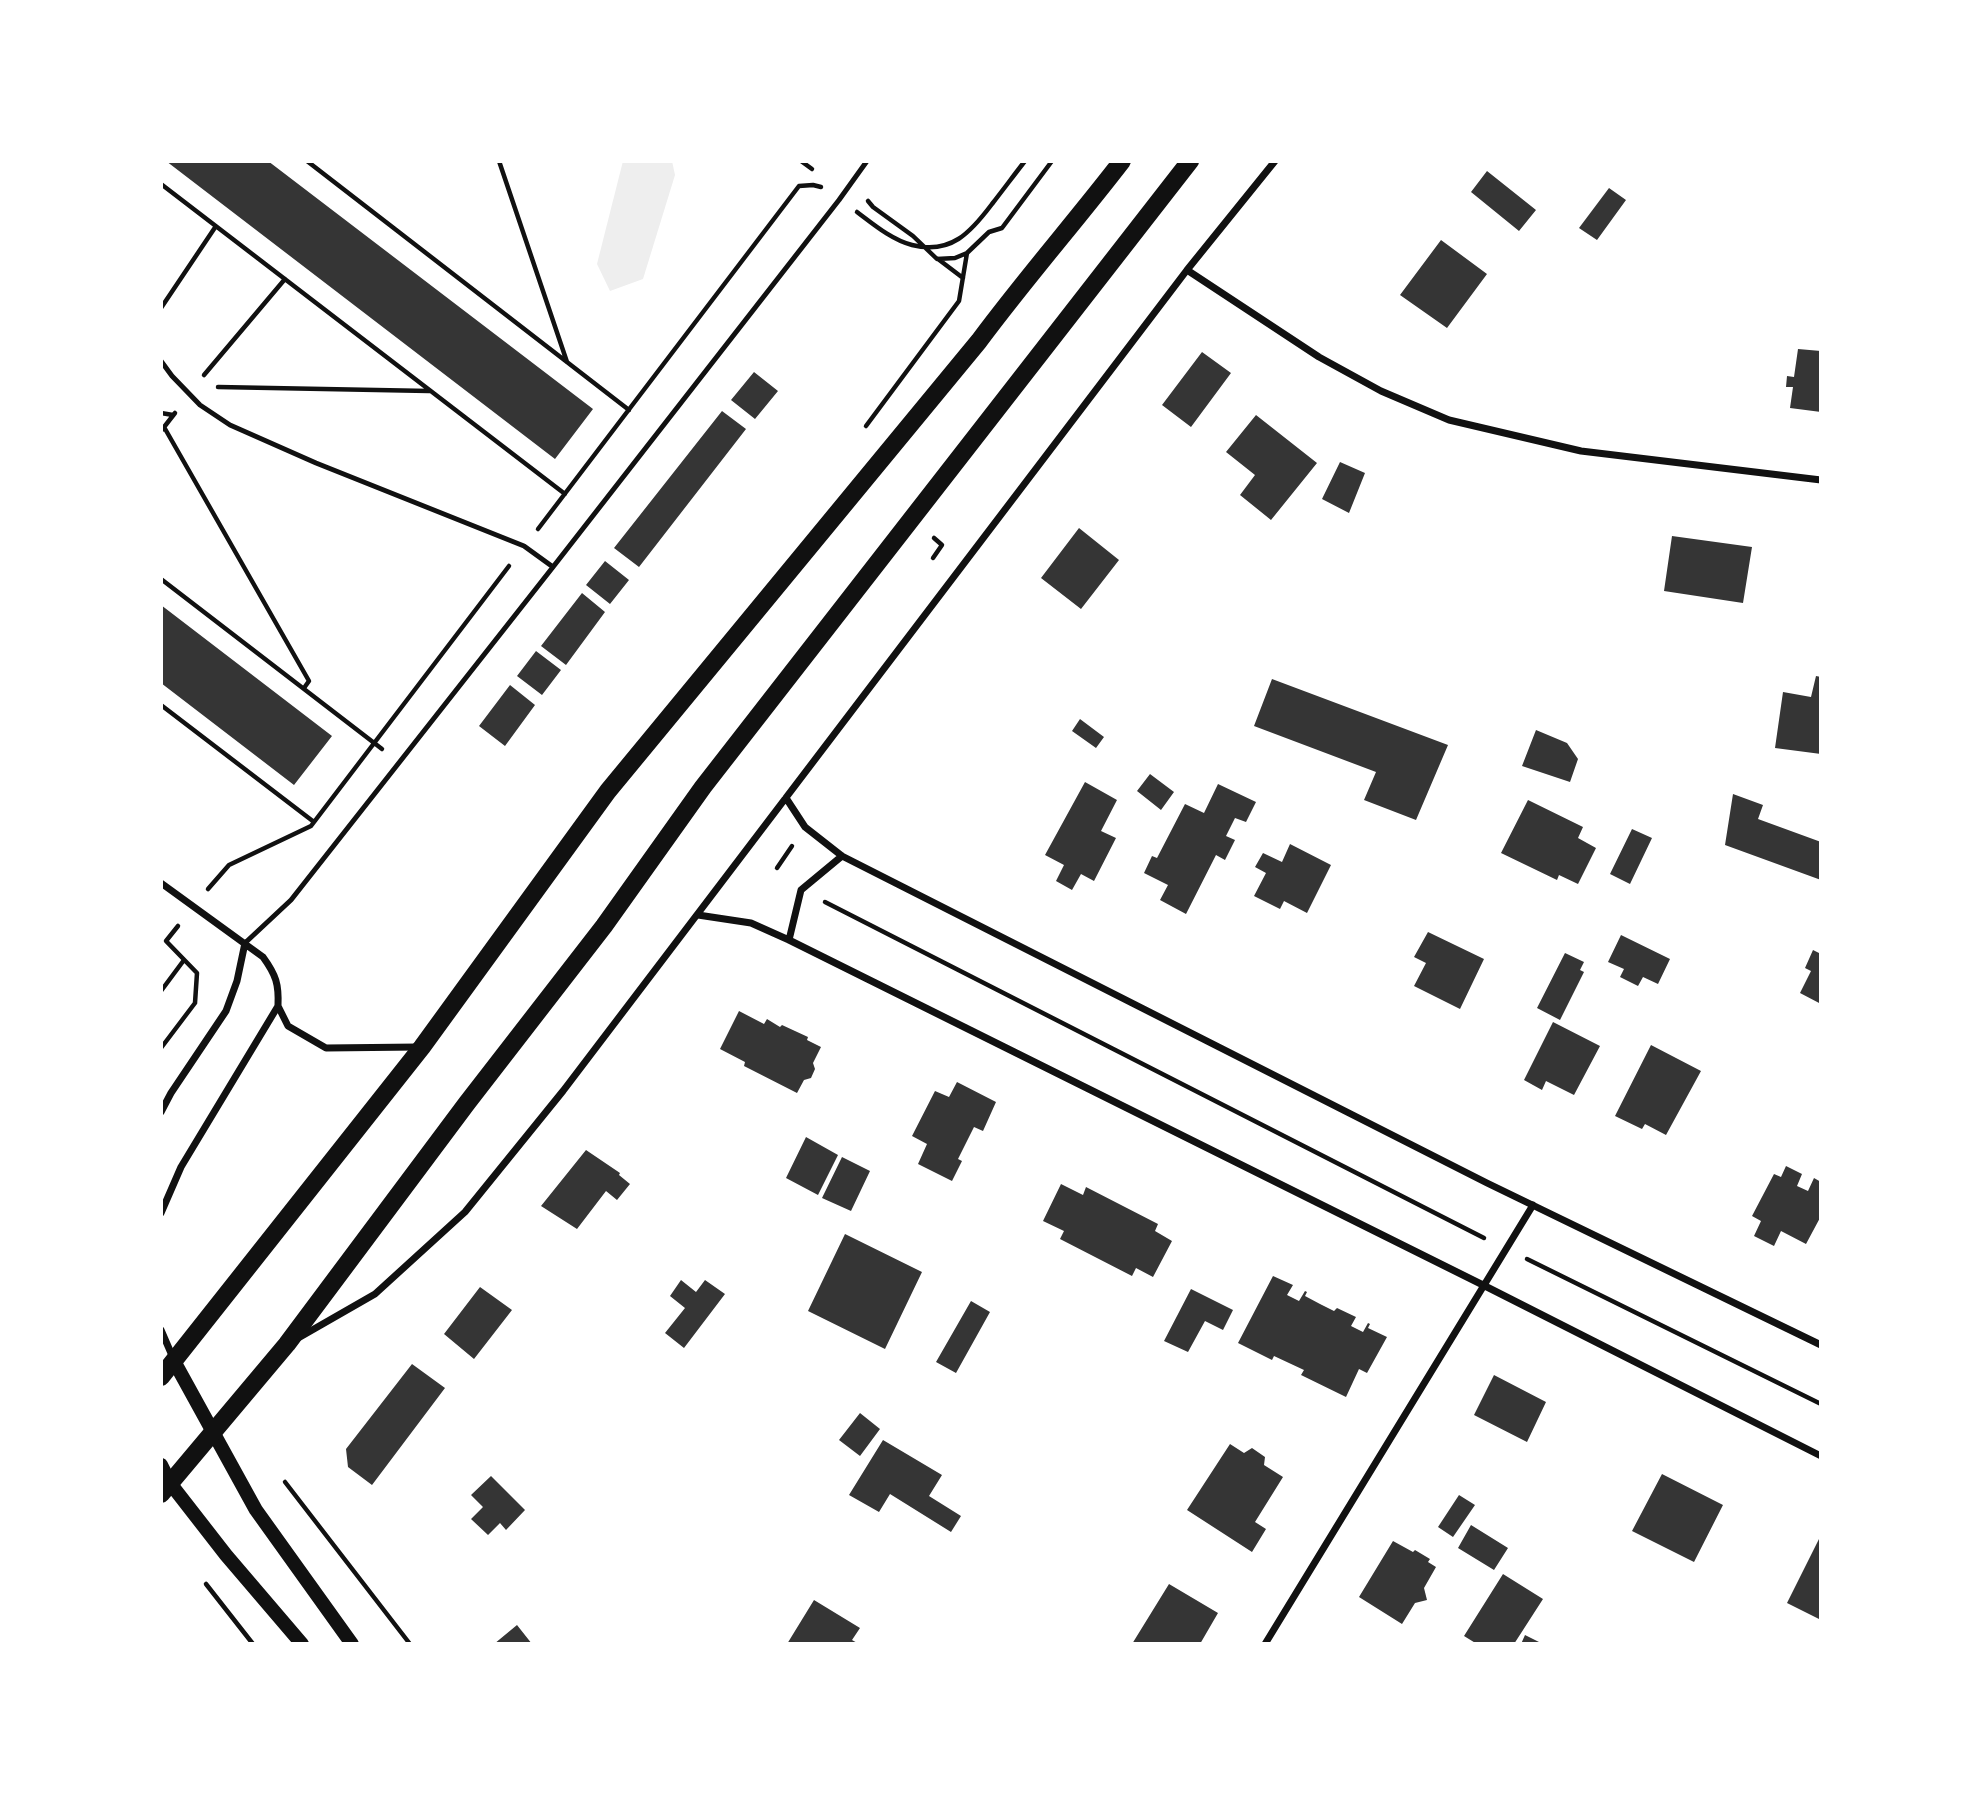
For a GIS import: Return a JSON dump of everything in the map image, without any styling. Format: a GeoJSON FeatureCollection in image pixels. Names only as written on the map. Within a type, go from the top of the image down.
{"type":"FeatureCollection","features":[{"type":"Feature","properties":{"kind":"main road"},"geometry":{"type":"LineString","coordinates":[[161,1377],[422,1047],[608,791],[979,341],[1020,286],[1122,161]]}},
{"type":"Feature","properties":{"kind":"main road"},"geometry":{"type":"LineString","coordinates":[[165,1489],[287,1344],[467,1103],[604,926],[703,787],[1190,161]]}},
{"type":"Feature","properties":{"kind":"main road"},"geometry":{"type":"LineString","coordinates":[[174,1361],[256,1510],[352,1644]]}},
{"type":"Feature","properties":{"kind":"main road"},"geometry":{"type":"LineString","coordinates":[[161,1465],[165,1489],[302,1644]]}},
{"type":"Feature","properties":{"kind":"street"},"geometry":{"type":"LineString","coordinates":[[287,1344],[375,1294],[465,1212],[563,1091],[1187,270],[1275,161]]}},
{"type":"Feature","properties":{"kind":"street"},"geometry":{"type":"LineString","coordinates":[[1187,270],[1319,357],[1381,391],[1449,420],[1581,451],[1821,480]]}},
{"type":"Feature","properties":{"kind":"street"},"geometry":{"type":"LineString","coordinates":[[786,798],[805,827],[842,856],[1533,1205],[1821,1345]]}},
{"type":"Feature","properties":{"kind":"street"},"geometry":{"type":"LineString","coordinates":[[789,940],[801,890],[842,856]]}},
{"type":"Feature","properties":{"kind":"street"},"geometry":{"type":"LineString","coordinates":[[161,883],[262,957],[274,972],[279,989],[278,1006],[181,1167],[161,1213]]}},
{"type":"Feature","properties":{"kind":"street"},"geometry":{"type":"LineString","coordinates":[[698,915],[751,923],[789,940],[1821,1456]]}},
{"type":"Feature","properties":{"kind":"street"},"geometry":{"type":"LineString","coordinates":[[161,1112],[226,1011],[237,981],[245,943]]}},
{"type":"Feature","properties":{"kind":"street"},"geometry":{"type":"LineString","coordinates":[[278,1006],[288,1026],[326,1048],[422,1047]]}},
{"type":"Feature","properties":{"kind":"street"},"geometry":{"type":"LineString","coordinates":[[1265,1644],[1533,1205]]}},
{"type":"Feature","properties":{"kind":"street"},"geometry":{"type":"LineString","coordinates":[[161,1330],[174,1361]]}},
{"type":"Feature","properties":{"kind":"lane"},"geometry":{"type":"LineString","coordinates":[[245,943],[291,900],[867,161]]}},
{"type":"Feature","properties":{"kind":"lane"},"geometry":{"type":"LineString","coordinates":[[161,361],[200,405],[230,425],[316,463],[524,546],[553,567]]}},
{"type":"Feature","properties":{"kind":"path"},"geometry":{"type":"LineString","coordinates":[[307,161],[629,410]]}},
{"type":"Feature","properties":{"kind":"path"},"geometry":{"type":"LineString","coordinates":[[499,161],[568,364]]}},
{"type":"Feature","properties":{"kind":"path"},"geometry":{"type":"LineString","coordinates":[[801,161],[812,169]]}},
{"type":"Feature","properties":{"kind":"path"},"geometry":{"type":"LineString","coordinates":[[161,1048],[195,1003],[197,973],[164,940],[229,865],[311,826],[799,186],[813,185],[825,189],[894,237],[911,245],[945,245],[961,239],[974,228],[1025,161]]}},
{"type":"Feature","properties":{"kind":"path"},"geometry":{"type":"LineString","coordinates":[[975,245],[989,232],[1002,228],[1052,161]]}},
{"type":"Feature","properties":{"kind":"path"},"geometry":{"type":"LineString","coordinates":[[161,184],[566,495]]}},
{"type":"Feature","properties":{"kind":"path"},"geometry":{"type":"LineString","coordinates":[[848,186],[963,278]]}},
{"type":"Feature","properties":{"kind":"path"},"geometry":{"type":"LineString","coordinates":[[161,307],[216,226]]}},
{"type":"Feature","properties":{"kind":"path"},"geometry":{"type":"LineString","coordinates":[[937,259],[955,258],[967,253]]}},
{"type":"Feature","properties":{"kind":"path"},"geometry":{"type":"LineString","coordinates":[[189,394],[285,279]]}},
{"type":"Feature","properties":{"kind":"path"},"geometry":{"type":"LineString","coordinates":[[195,387],[430,391]]}},
{"type":"Feature","properties":{"kind":"path"},"geometry":{"type":"LineString","coordinates":[[161,413],[174,415]]}},
{"type":"Feature","properties":{"kind":"path"},"geometry":{"type":"LineString","coordinates":[[164,427],[309,681],[304,688]]}},
{"type":"Feature","properties":{"kind":"path"},"geometry":{"type":"LineString","coordinates":[[161,579],[400,762]]}},
{"type":"Feature","properties":{"kind":"path"},"geometry":{"type":"LineString","coordinates":[[161,705],[314,822]]}},
{"type":"Feature","properties":{"kind":"path"},"geometry":{"type":"LineString","coordinates":[[801,890],[1505,1249],[1821,1404]]}},
{"type":"Feature","properties":{"kind":"path"},"geometry":{"type":"LineString","coordinates":[[161,991],[184,960]]}},
{"type":"Feature","properties":{"kind":"path"},"geometry":{"type":"LineString","coordinates":[[285,1482],[410,1644]]}},
{"type":"Feature","properties":{"kind":"path"},"geometry":{"type":"LineString","coordinates":[[206,1584],[253,1644]]}},
{"type":"Feature","properties":{"kind":"shaded area"},"geometry":{"type":"Polygon","coordinates":[[[623,161],[672,161],[675,175],[643,279],[610,291],[597,264],[623,161]]]}},
{"type":"Feature","properties":{"kind":"building"},"geometry":{"type":"Polygon","coordinates":[[[166,161],[268,161],[593,409],[555,459],[166,161]]]}},
{"type":"Feature","properties":{"kind":"building"},"geometry":{"type":"Polygon","coordinates":[[[1487,171],[1536,210],[1519,231],[1471,192],[1487,171]]]}},
{"type":"Feature","properties":{"kind":"building"},"geometry":{"type":"Polygon","coordinates":[[[1609,188],[1626,200],[1597,240],[1579,228],[1609,188]]]}},
{"type":"Feature","properties":{"kind":"building"},"geometry":{"type":"Polygon","coordinates":[[[1441,240],[1487,274],[1447,328],[1400,295],[1441,240]]]}},
{"type":"Feature","properties":{"kind":"building"},"geometry":{"type":"Polygon","coordinates":[[[1798,349],[1821,351],[1821,412],[1790,408],[1793,387],[1786,387],[1787,376],[1794,377],[1798,349]]]}},
{"type":"Feature","properties":{"kind":"building"},"geometry":{"type":"Polygon","coordinates":[[[1202,352],[1231,373],[1191,427],[1162,405],[1202,352]]]}},
{"type":"Feature","properties":{"kind":"building"},"geometry":{"type":"Polygon","coordinates":[[[754,372],[778,391],[755,419],[731,400],[754,372]]]}},
{"type":"Feature","properties":{"kind":"building"},"geometry":{"type":"Polygon","coordinates":[[[722,411],[746,429],[639,567],[614,548],[722,411]]]}},
{"type":"Feature","properties":{"kind":"building"},"geometry":{"type":"Polygon","coordinates":[[[1256,415],[1317,463],[1271,520],[1240,495],[1255,475],[1226,452],[1256,415]]]}},
{"type":"Feature","properties":{"kind":"building"},"geometry":{"type":"Polygon","coordinates":[[[1340,462],[1365,473],[1349,513],[1322,499],[1340,462]]]}},
{"type":"Feature","properties":{"kind":"building"},"geometry":{"type":"Polygon","coordinates":[[[1079,528],[1119,560],[1081,609],[1041,578],[1079,528]]]}},
{"type":"Feature","properties":{"kind":"building"},"geometry":{"type":"Polygon","coordinates":[[[1672,536],[1752,547],[1743,603],[1664,591],[1672,536]]]}},
{"type":"Feature","properties":{"kind":"building"},"geometry":{"type":"Polygon","coordinates":[[[605,561],[629,580],[610,604],[586,585],[605,561]]]}},
{"type":"Feature","properties":{"kind":"building"},"geometry":{"type":"Polygon","coordinates":[[[582,593],[605,612],[566,665],[541,646],[582,593]]]}},
{"type":"Feature","properties":{"kind":"building"},"geometry":{"type":"Polygon","coordinates":[[[161,605],[332,736],[294,785],[161,683],[161,605]]]}},
{"type":"Feature","properties":{"kind":"building"},"geometry":{"type":"Polygon","coordinates":[[[536,651],[561,670],[542,695],[517,676],[536,651]]]}},
{"type":"Feature","properties":{"kind":"building"},"geometry":{"type":"Polygon","coordinates":[[[1816,676],[1821,677],[1821,754],[1775,748],[1783,692],[1811,697],[1816,676]]]}},
{"type":"Feature","properties":{"kind":"building"},"geometry":{"type":"Polygon","coordinates":[[[1272,679],[1448,745],[1416,820],[1364,800],[1376,772],[1254,726],[1272,679]]]}},
{"type":"Feature","properties":{"kind":"building"},"geometry":{"type":"Polygon","coordinates":[[[510,685],[535,705],[505,746],[479,726],[510,685]]]}},
{"type":"Feature","properties":{"kind":"building"},"geometry":{"type":"Polygon","coordinates":[[[1080,719],[1104,737],[1096,748],[1072,731],[1080,719]]]}},
{"type":"Feature","properties":{"kind":"building"},"geometry":{"type":"Polygon","coordinates":[[[1536,730],[1567,743],[1578,759],[1570,782],[1522,766],[1536,730]]]}},
{"type":"Feature","properties":{"kind":"building"},"geometry":{"type":"Polygon","coordinates":[[[1150,774],[1174,792],[1161,810],[1137,791],[1150,774]]]}},
{"type":"Feature","properties":{"kind":"building"},"geometry":{"type":"Polygon","coordinates":[[[1085,782],[1117,800],[1101,831],[1116,838],[1094,881],[1081,874],[1072,890],[1056,881],[1064,865],[1045,855],[1085,782]]]}},
{"type":"Feature","properties":{"kind":"building"},"geometry":{"type":"Polygon","coordinates":[[[1218,784],[1256,802],[1246,822],[1235,818],[1226,836],[1235,840],[1225,860],[1216,855],[1186,914],[1160,900],[1168,885],[1144,873],[1152,856],[1157,858],[1185,804],[1204,813],[1218,784]]]}},
{"type":"Feature","properties":{"kind":"building"},"geometry":{"type":"Polygon","coordinates":[[[1733,794],[1763,805],[1758,819],[1821,842],[1821,880],[1725,845],[1733,794]]]}},
{"type":"Feature","properties":{"kind":"building"},"geometry":{"type":"Polygon","coordinates":[[[1528,800],[1583,827],[1578,838],[1596,848],[1578,884],[1559,875],[1557,880],[1501,853],[1528,800]]]}},
{"type":"Feature","properties":{"kind":"building"},"geometry":{"type":"Polygon","coordinates":[[[1632,829],[1652,838],[1630,884],[1610,874],[1632,829]]]}},
{"type":"Feature","properties":{"kind":"building"},"geometry":{"type":"Polygon","coordinates":[[[1290,844],[1331,865],[1307,913],[1284,901],[1280,909],[1254,896],[1266,873],[1255,867],[1263,853],[1282,862],[1290,844]]]}},
{"type":"Feature","properties":{"kind":"building"},"geometry":{"type":"Polygon","coordinates":[[[1428,932],[1484,959],[1460,1009],[1414,986],[1426,963],[1414,957],[1428,932]]]}},
{"type":"Feature","properties":{"kind":"building"},"geometry":{"type":"Polygon","coordinates":[[[1621,935],[1670,959],[1658,984],[1643,977],[1638,986],[1620,977],[1624,969],[1608,962],[1621,935]]]}},
{"type":"Feature","properties":{"kind":"building"},"geometry":{"type":"Polygon","coordinates":[[[1813,950],[1821,954],[1821,1004],[1800,993],[1811,971],[1805,968],[1813,950]]]}},
{"type":"Feature","properties":{"kind":"building"},"geometry":{"type":"Polygon","coordinates":[[[1565,953],[1584,962],[1580,970],[1584,972],[1560,1020],[1537,1008],[1565,953]]]}},
{"type":"Feature","properties":{"kind":"building"},"geometry":{"type":"Polygon","coordinates":[[[739,1011],[764,1024],[767,1019],[780,1027],[782,1025],[808,1037],[807,1040],[821,1047],[813,1063],[815,1069],[811,1078],[804,1080],[797,1093],[744,1066],[745,1062],[720,1049],[739,1011]]]}},
{"type":"Feature","properties":{"kind":"building"},"geometry":{"type":"Polygon","coordinates":[[[1553,1022],[1600,1046],[1574,1095],[1546,1081],[1542,1090],[1524,1080],[1553,1022]]]}},
{"type":"Feature","properties":{"kind":"building"},"geometry":{"type":"Polygon","coordinates":[[[1651,1045],[1701,1071],[1666,1135],[1645,1124],[1642,1129],[1615,1116],[1651,1045]]]}},
{"type":"Feature","properties":{"kind":"building"},"geometry":{"type":"Polygon","coordinates":[[[957,1082],[996,1102],[983,1131],[974,1127],[958,1159],[962,1161],[952,1181],[918,1164],[927,1144],[912,1136],[935,1091],[949,1097],[957,1082]]]}},
{"type":"Feature","properties":{"kind":"building"},"geometry":{"type":"Polygon","coordinates":[[[806,1137],[838,1155],[818,1195],[786,1178],[806,1137]]]}},
{"type":"Feature","properties":{"kind":"building"},"geometry":{"type":"Polygon","coordinates":[[[586,1150],[620,1173],[630,1184],[617,1200],[606,1191],[577,1229],[541,1206],[586,1150]]]}},
{"type":"Feature","properties":{"kind":"building"},"geometry":{"type":"Polygon","coordinates":[[[842,1157],[870,1171],[851,1211],[822,1198],[842,1157]]]}},
{"type":"Feature","properties":{"kind":"building"},"geometry":{"type":"Polygon","coordinates":[[[1786,1166],[1802,1174],[1797,1186],[1808,1191],[1814,1178],[1821,1182],[1821,1216],[1806,1244],[1781,1231],[1774,1246],[1754,1236],[1761,1221],[1752,1216],[1774,1174],[1781,1177],[1786,1166]]]}},
{"type":"Feature","properties":{"kind":"building"},"geometry":{"type":"Polygon","coordinates":[[[1061,1184],[1083,1195],[1086,1187],[1158,1224],[1155,1231],[1172,1241],[1153,1277],[1136,1268],[1132,1276],[1060,1239],[1064,1231],[1043,1221],[1061,1184]]]}},
{"type":"Feature","properties":{"kind":"building"},"geometry":{"type":"Polygon","coordinates":[[[845,1234],[922,1272],[885,1349],[808,1311],[845,1234]]]}},
{"type":"Feature","properties":{"kind":"building"},"geometry":{"type":"Polygon","coordinates":[[[1273,1276],[1293,1285],[1287,1295],[1299,1301],[1305,1291],[1305,1296],[1320,1304],[1356,1317],[1351,1326],[1363,1332],[1368,1323],[1368,1328],[1387,1337],[1367,1373],[1359,1369],[1346,1397],[1301,1375],[1304,1370],[1274,1356],[1272,1360],[1238,1343],[1273,1276]]]}},
{"type":"Feature","properties":{"kind":"building"},"geometry":{"type":"Polygon","coordinates":[[[681,1280],[696,1292],[705,1280],[725,1294],[684,1348],[665,1333],[685,1308],[670,1296],[681,1280]]]}},
{"type":"Feature","properties":{"kind":"building"},"geometry":{"type":"Polygon","coordinates":[[[480,1287],[512,1310],[474,1359],[444,1334],[480,1287]]]}},
{"type":"Feature","properties":{"kind":"building"},"geometry":{"type":"Polygon","coordinates":[[[1191,1289],[1233,1310],[1223,1330],[1205,1321],[1188,1352],[1164,1341],[1191,1289]]]}},
{"type":"Feature","properties":{"kind":"building"},"geometry":{"type":"Polygon","coordinates":[[[971,1301],[990,1312],[956,1373],[936,1362],[971,1301]]]}},
{"type":"Feature","properties":{"kind":"building"},"geometry":{"type":"Polygon","coordinates":[[[412,1364],[445,1388],[372,1485],[348,1467],[346,1449],[412,1364]]]}},
{"type":"Feature","properties":{"kind":"building"},"geometry":{"type":"Polygon","coordinates":[[[1494,1375],[1546,1402],[1527,1442],[1474,1415],[1494,1375]]]}},
{"type":"Feature","properties":{"kind":"building"},"geometry":{"type":"Polygon","coordinates":[[[860,1413],[880,1429],[860,1456],[839,1440],[860,1413]]]}},
{"type":"Feature","properties":{"kind":"building"},"geometry":{"type":"Polygon","coordinates":[[[883,1440],[942,1475],[929,1496],[961,1516],[951,1532],[890,1494],[879,1512],[849,1495],[883,1440]]]}},
{"type":"Feature","properties":{"kind":"building"},"geometry":{"type":"Polygon","coordinates":[[[1230,1444],[1244,1453],[1252,1448],[1265,1457],[1264,1465],[1283,1477],[1255,1522],[1266,1529],[1252,1552],[1187,1510],[1230,1444]]]}},
{"type":"Feature","properties":{"kind":"building"},"geometry":{"type":"Polygon","coordinates":[[[1662,1474],[1723,1505],[1694,1562],[1632,1531],[1662,1474]]]}},
{"type":"Feature","properties":{"kind":"building"},"geometry":{"type":"Polygon","coordinates":[[[491,1476],[525,1510],[506,1530],[500,1523],[488,1535],[471,1519],[483,1507],[471,1495],[491,1476]]]}},
{"type":"Feature","properties":{"kind":"building"},"geometry":{"type":"Polygon","coordinates":[[[1459,1495],[1475,1505],[1453,1537],[1438,1527],[1459,1495]]]}},
{"type":"Feature","properties":{"kind":"building"},"geometry":{"type":"Polygon","coordinates":[[[1471,1525],[1508,1548],[1494,1570],[1458,1548],[1471,1525]]]}},
{"type":"Feature","properties":{"kind":"building"},"geometry":{"type":"Polygon","coordinates":[[[1819,1539],[1821,1541],[1821,1620],[1787,1603],[1819,1539]]]}},
{"type":"Feature","properties":{"kind":"building"},"geometry":{"type":"Polygon","coordinates":[[[1393,1541],[1430,1559],[1428,1562],[1436,1567],[1424,1588],[1427,1600],[1415,1603],[1402,1624],[1359,1597],[1393,1541]]]}},
{"type":"Feature","properties":{"kind":"building"},"geometry":{"type":"Polygon","coordinates":[[[1503,1574],[1543,1599],[1514,1644],[1477,1644],[1464,1636],[1503,1574]]]}},
{"type":"Feature","properties":{"kind":"building"},"geometry":{"type":"Polygon","coordinates":[[[1169,1584],[1218,1613],[1200,1644],[1132,1644],[1169,1584]]]}},
{"type":"Feature","properties":{"kind":"building"},"geometry":{"type":"Polygon","coordinates":[[[814,1600],[860,1628],[852,1640],[859,1644],[787,1644],[814,1600]]]}},
{"type":"Feature","properties":{"kind":"building"},"geometry":{"type":"Polygon","coordinates":[[[517,1625],[532,1644],[494,1644],[517,1625]]]}},
{"type":"Feature","properties":{"kind":"building"},"geometry":{"type":"Polygon","coordinates":[[[1525,1635],[1543,1644],[1521,1644],[1525,1635]]]}}]}
